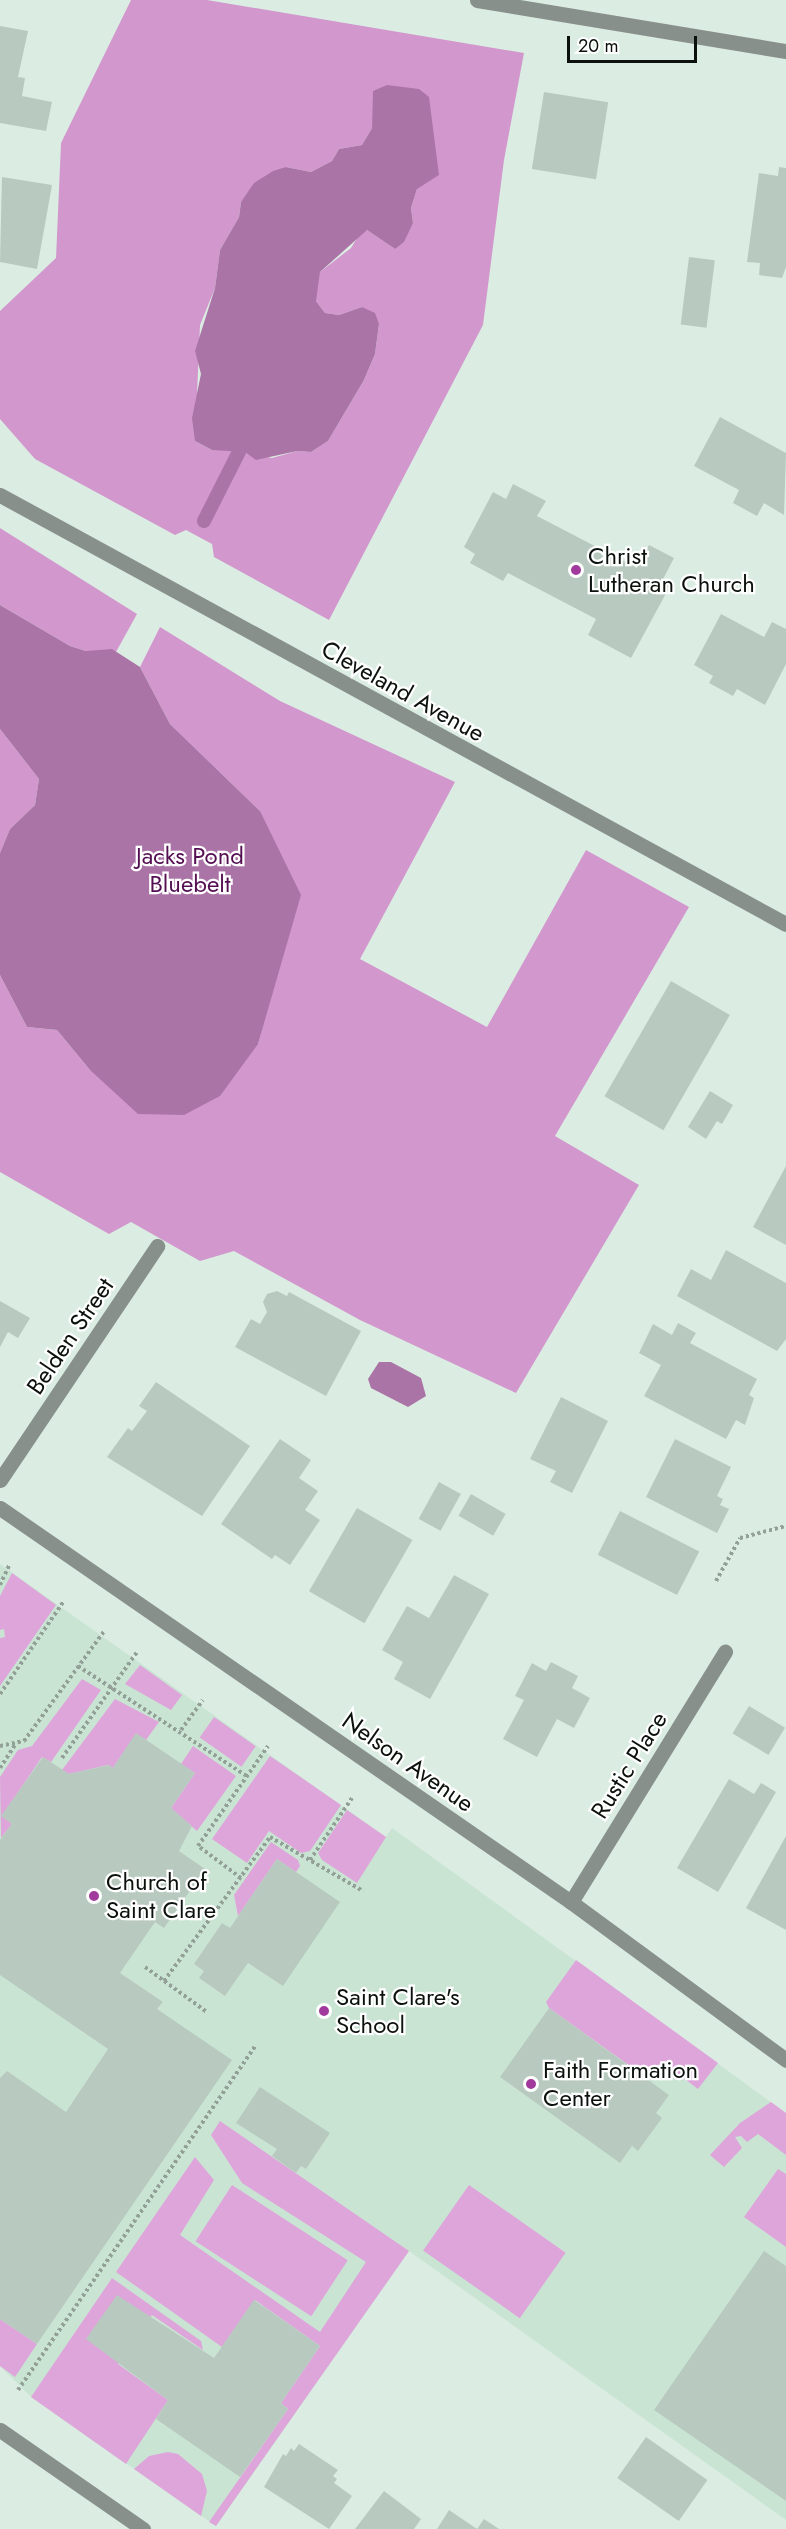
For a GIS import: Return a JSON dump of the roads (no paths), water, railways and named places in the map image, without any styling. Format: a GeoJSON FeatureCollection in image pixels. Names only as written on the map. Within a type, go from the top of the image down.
{"type":"FeatureCollection","features":[{"type":"Feature","properties":{"kind":"street"},"geometry":{"type":"LineString","coordinates":[[477,0],[786,51]]}},
{"type":"Feature","properties":{"kind":"street","name":"Cleveland Avenue"},"geometry":{"type":"LineString","coordinates":[[0,495],[786,924]]}},
{"type":"Feature","properties":{"kind":"street","name":"Belden Street"},"geometry":{"type":"LineString","coordinates":[[0,1480],[157,1246]]}},
{"type":"Feature","properties":{"kind":"street","name":"Nelson Avenue"},"geometry":{"type":"LineString","coordinates":[[0,1508],[571,1902],[786,2060]]}},
{"type":"Feature","properties":{"kind":"street","name":"Rustic Place"},"geometry":{"type":"LineString","coordinates":[[571,1902],[725,1652]]}},
{"type":"Feature","properties":{"kind":"street"},"geometry":{"type":"LineString","coordinates":[[0,2430],[143,2529]]}},
{"type":"Feature","properties":{"kind":"waterway"},"geometry":{"type":"LineString","coordinates":[[204,521],[248,434]]}},
{"type":"Feature","properties":{"kind":"place","name":"Christ Lutheran Church"},"geometry":{"type":"Point","coordinates":[576,570]}},
{"type":"Feature","properties":{"kind":"place","name":"Church of Saint Clare"},"geometry":{"type":"Point","coordinates":[94,1896]}},
{"type":"Feature","properties":{"kind":"place","name":"Saint Clare's School"},"geometry":{"type":"Point","coordinates":[324,2011]}},
{"type":"Feature","properties":{"kind":"place","name":"Faith Formation Center"},"geometry":{"type":"Point","coordinates":[531,2084]}},
{"type":"Feature","properties":{"kind":"park label","name":"Jacks Pond Bluebelt"},"geometry":{"type":"Point","coordinates":[190,870]}}]}
